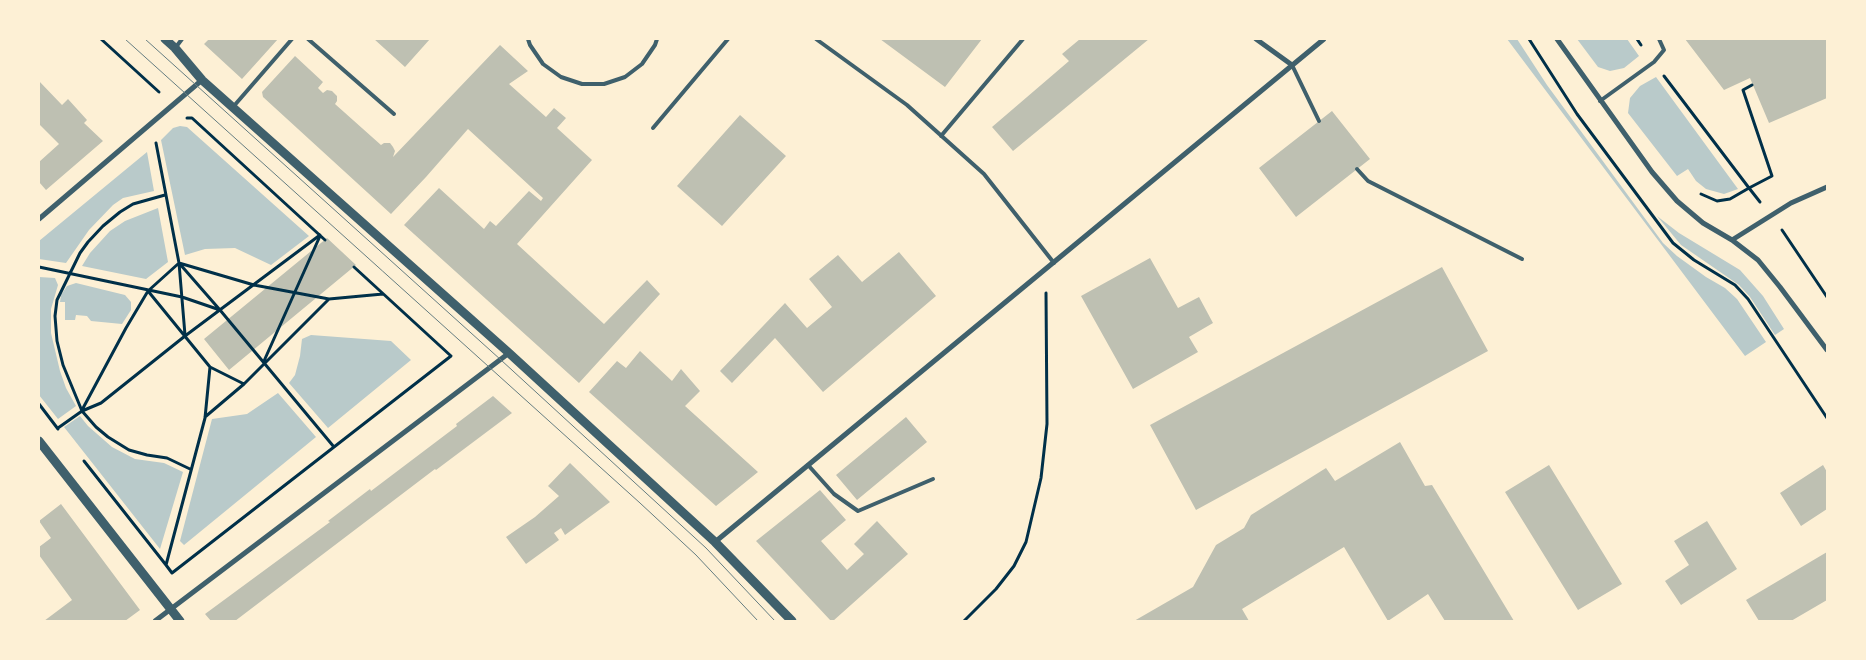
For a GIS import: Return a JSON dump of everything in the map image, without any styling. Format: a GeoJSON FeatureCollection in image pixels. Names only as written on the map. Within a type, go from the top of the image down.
{"type":"FeatureCollection","features":[{"type":"Feature","properties":{"kind":"street"},"geometry":{"type":"LineString","coordinates":[[165,39],[202,80],[509,353],[715,542],[792,621]]}},
{"type":"Feature","properties":{"kind":"street"},"geometry":{"type":"LineString","coordinates":[[1256,39],[1292,65]]}},
{"type":"Feature","properties":{"kind":"street"},"geometry":{"type":"LineString","coordinates":[[715,542],[1324,39]]}},
{"type":"Feature","properties":{"kind":"street"},"geometry":{"type":"LineString","coordinates":[[1557,39],[1652,172],[1670,193],[1703,223],[1732,240],[1758,260],[1827,350]]}},
{"type":"Feature","properties":{"kind":"street"},"geometry":{"type":"LineString","coordinates":[[39,219],[202,80]]}},
{"type":"Feature","properties":{"kind":"street"},"geometry":{"type":"LineString","coordinates":[[1732,240],[1791,203],[1827,187]]}},
{"type":"Feature","properties":{"kind":"street"},"geometry":{"type":"LineString","coordinates":[[155,621],[509,353]]}},
{"type":"Feature","properties":{"kind":"street"},"geometry":{"type":"LineString","coordinates":[[39,441],[180,621]]}},
{"type":"Feature","properties":{"kind":"lane"},"geometry":{"type":"LineString","coordinates":[[175,48],[182,39]]}},
{"type":"Feature","properties":{"kind":"lane"},"geometry":{"type":"LineString","coordinates":[[233,107],[292,39]]}},
{"type":"Feature","properties":{"kind":"lane"},"geometry":{"type":"LineString","coordinates":[[308,39],[394,114]]}},
{"type":"Feature","properties":{"kind":"lane"},"geometry":{"type":"LineString","coordinates":[[528,39],[543,64],[561,77],[582,84],[604,84],[625,77],[642,64],[655,45],[656,39]]}},
{"type":"Feature","properties":{"kind":"lane"},"geometry":{"type":"LineString","coordinates":[[653,128],[728,39]]}},
{"type":"Feature","properties":{"kind":"lane"},"geometry":{"type":"LineString","coordinates":[[816,39],[907,105],[984,174],[1054,263]]}},
{"type":"Feature","properties":{"kind":"lane"},"geometry":{"type":"LineString","coordinates":[[941,136],[1023,39]]}},
{"type":"Feature","properties":{"kind":"lane"},"geometry":{"type":"LineString","coordinates":[[1600,101],[1654,62],[1664,50],[1659,39]]}},
{"type":"Feature","properties":{"kind":"lane"},"geometry":{"type":"LineString","coordinates":[[1292,65],[1319,121]]}},
{"type":"Feature","properties":{"kind":"lane"},"geometry":{"type":"LineString","coordinates":[[1357,169],[1368,181],[1522,259]]}},
{"type":"Feature","properties":{"kind":"lane"},"geometry":{"type":"LineString","coordinates":[[808,464],[834,494],[858,511],[933,479]]}},
{"type":"Feature","properties":{"kind":"path"},"geometry":{"type":"LineString","coordinates":[[101,39],[173,106],[183,118],[192,118],[324,240]]}},
{"type":"Feature","properties":{"kind":"path"},"geometry":{"type":"LineString","coordinates":[[1529,39],[1577,114],[1674,243],[1694,260],[1735,285],[1748,298],[1827,418]]}},
{"type":"Feature","properties":{"kind":"path"},"geometry":{"type":"LineString","coordinates":[[1637,39],[1749,188],[1772,215],[1827,297]]}},
{"type":"Feature","properties":{"kind":"path"},"geometry":{"type":"LineString","coordinates":[[1699,193],[1717,201],[1730,199],[1772,176],[1743,90],[1752,85]]}},
{"type":"Feature","properties":{"kind":"path"},"geometry":{"type":"LineString","coordinates":[[148,146],[155,140],[179,263],[185,336]]}},
{"type":"Feature","properties":{"kind":"path"},"geometry":{"type":"LineString","coordinates":[[1650,211],[1670,193]]}},
{"type":"Feature","properties":{"kind":"path"},"geometry":{"type":"LineString","coordinates":[[165,196],[133,204],[110,218],[88,242],[80,253],[57,300],[55,316],[57,341],[62,365],[82,411],[96,427],[129,450],[167,458],[190,470]]}},
{"type":"Feature","properties":{"kind":"path"},"geometry":{"type":"LineString","coordinates":[[58,428],[82,411],[101,403],[185,336],[320,235]]}},
{"type":"Feature","properties":{"kind":"path"},"geometry":{"type":"LineString","coordinates":[[264,362],[320,235]]}},
{"type":"Feature","properties":{"kind":"path"},"geometry":{"type":"LineString","coordinates":[[179,263],[254,285],[329,299],[384,294]]}},
{"type":"Feature","properties":{"kind":"path"},"geometry":{"type":"LineString","coordinates":[[82,411],[126,328],[148,292],[179,263]]}},
{"type":"Feature","properties":{"kind":"path"},"geometry":{"type":"LineString","coordinates":[[179,263],[334,447]]}},
{"type":"Feature","properties":{"kind":"path"},"geometry":{"type":"LineString","coordinates":[[39,267],[148,292],[182,297],[220,310]]}},
{"type":"Feature","properties":{"kind":"path"},"geometry":{"type":"LineString","coordinates":[[82,458],[172,573],[451,356],[354,267]]}},
{"type":"Feature","properties":{"kind":"path"},"geometry":{"type":"LineString","coordinates":[[964,621],[996,589],[1014,566],[1026,542],[1041,478],[1047,424],[1046,290]]}},
{"type":"Feature","properties":{"kind":"path"},"geometry":{"type":"LineString","coordinates":[[148,292],[210,367],[244,384]]}},
{"type":"Feature","properties":{"kind":"path"},"geometry":{"type":"LineString","coordinates":[[205,418],[244,384],[329,299]]}},
{"type":"Feature","properties":{"kind":"path"},"geometry":{"type":"LineString","coordinates":[[166,565],[205,418],[210,367]]}},
{"type":"Feature","properties":{"kind":"path"},"geometry":{"type":"LineString","coordinates":[[39,404],[64,436]]}},
{"type":"Feature","properties":{"kind":"shaded area"},"geometry":{"type":"Polygon","coordinates":[[[1507,39],[1517,39],[1547,85],[1663,243],[1677,256],[1725,288],[1737,299],[1766,342],[1745,356],[1507,39]]]}},
{"type":"Feature","properties":{"kind":"shaded area"},"geometry":{"type":"Polygon","coordinates":[[[1577,39],[1627,39],[1639,56],[1624,68],[1610,71],[1598,67],[1577,39]]]}},
{"type":"Feature","properties":{"kind":"shaded area"},"geometry":{"type":"Polygon","coordinates":[[[1656,77],[1738,189],[1724,194],[1706,189],[1696,181],[1688,169],[1677,176],[1628,113],[1630,98],[1640,86],[1656,77]]]}},
{"type":"Feature","properties":{"kind":"shaded area"},"geometry":{"type":"Polygon","coordinates":[[[187,127],[309,236],[271,265],[235,248],[205,249],[185,255],[161,140],[173,128],[187,127]]]}},
{"type":"Feature","properties":{"kind":"shaded area"},"geometry":{"type":"Polygon","coordinates":[[[147,152],[154,191],[123,198],[113,205],[89,230],[66,263],[39,259],[39,241],[147,152]]]}},
{"type":"Feature","properties":{"kind":"shaded area"},"geometry":{"type":"Polygon","coordinates":[[[158,208],[168,262],[146,279],[82,266],[90,253],[110,231],[125,221],[158,208]]]}},
{"type":"Feature","properties":{"kind":"shaded area"},"geometry":{"type":"Polygon","coordinates":[[[1657,216],[1679,233],[1740,270],[1763,296],[1784,329],[1775,335],[1750,297],[1739,285],[1681,245],[1657,216]]]}},
{"type":"Feature","properties":{"kind":"shaded area"},"geometry":{"type":"Polygon","coordinates":[[[39,277],[55,278],[58,285],[51,309],[51,333],[60,371],[66,388],[76,406],[58,419],[39,395],[39,277]]]}},
{"type":"Feature","properties":{"kind":"shaded area"},"geometry":{"type":"Polygon","coordinates":[[[76,283],[125,295],[131,302],[131,310],[122,324],[91,321],[87,316],[76,315],[75,320],[65,320],[65,302],[60,302],[61,295],[67,286],[76,283]]]}},
{"type":"Feature","properties":{"kind":"shaded area"},"geometry":{"type":"Polygon","coordinates":[[[311,335],[391,341],[411,360],[328,428],[289,383],[295,375],[302,339],[311,335]]]}},
{"type":"Feature","properties":{"kind":"shaded area"},"geometry":{"type":"Polygon","coordinates":[[[278,393],[316,437],[184,545],[180,541],[212,419],[247,414],[278,393]]]}},
{"type":"Feature","properties":{"kind":"shaded area"},"geometry":{"type":"Polygon","coordinates":[[[80,416],[88,426],[112,447],[135,459],[164,463],[183,472],[160,549],[64,427],[80,416]]]}},
{"type":"Feature","properties":{"kind":"building"},"geometry":{"type":"Polygon","coordinates":[[[209,39],[278,39],[242,79],[204,44],[209,39]]]}},
{"type":"Feature","properties":{"kind":"building"},"geometry":{"type":"Polygon","coordinates":[[[374,39],[430,39],[405,67],[374,39]]]}},
{"type":"Feature","properties":{"kind":"building"},"geometry":{"type":"Polygon","coordinates":[[[880,39],[982,39],[945,87],[880,39]]]}},
{"type":"Feature","properties":{"kind":"building"},"geometry":{"type":"Polygon","coordinates":[[[1080,39],[1149,39],[1013,151],[992,127],[1069,61],[1062,54],[1080,39]]]}},
{"type":"Feature","properties":{"kind":"building"},"geometry":{"type":"Polygon","coordinates":[[[1685,39],[1827,39],[1827,98],[1769,123],[1750,78],[1724,90],[1685,39]]]}},
{"type":"Feature","properties":{"kind":"building"},"geometry":{"type":"Polygon","coordinates":[[[500,45],[528,71],[509,84],[546,117],[554,108],[566,118],[557,128],[592,160],[517,244],[604,324],[647,280],[660,294],[579,383],[404,225],[439,188],[484,229],[490,221],[496,226],[529,191],[541,201],[543,198],[468,129],[391,214],[263,97],[262,92],[295,56],[323,82],[318,88],[323,93],[327,90],[332,91],[337,96],[335,104],[381,145],[390,143],[395,151],[393,157],[500,45]]]}},
{"type":"Feature","properties":{"kind":"building"},"geometry":{"type":"Polygon","coordinates":[[[39,81],[62,105],[68,99],[87,120],[84,123],[103,141],[46,190],[39,182],[39,162],[59,144],[39,124],[39,81]]]}},
{"type":"Feature","properties":{"kind":"building"},"geometry":{"type":"Polygon","coordinates":[[[1332,111],[1370,159],[1296,217],[1259,168],[1332,111]]]}},
{"type":"Feature","properties":{"kind":"building"},"geometry":{"type":"Polygon","coordinates":[[[740,115],[786,156],[722,226],[677,186],[740,115]]]}},
{"type":"Feature","properties":{"kind":"building"},"geometry":{"type":"Polygon","coordinates":[[[327,238],[356,265],[229,370],[204,339],[327,238]]]}},
{"type":"Feature","properties":{"kind":"building"},"geometry":{"type":"Polygon","coordinates":[[[899,252],[936,296],[823,392],[775,338],[732,383],[720,371],[785,303],[807,328],[832,307],[809,279],[838,255],[862,282],[899,252]]]}},
{"type":"Feature","properties":{"kind":"building"},"geometry":{"type":"Polygon","coordinates":[[[1150,258],[1178,308],[1199,297],[1213,323],[1189,337],[1198,352],[1133,389],[1081,296],[1150,258]]]}},
{"type":"Feature","properties":{"kind":"building"},"geometry":{"type":"Polygon","coordinates":[[[1442,267],[1488,351],[1196,510],[1150,425],[1442,267]]]}},
{"type":"Feature","properties":{"kind":"building"},"geometry":{"type":"Polygon","coordinates":[[[640,351],[672,381],[681,369],[700,391],[685,406],[758,472],[716,506],[589,392],[617,361],[626,368],[640,351]]]}},
{"type":"Feature","properties":{"kind":"building"},"geometry":{"type":"Polygon","coordinates":[[[493,396],[512,413],[235,621],[211,621],[205,614],[330,522],[328,521],[370,489],[371,491],[457,426],[456,424],[493,396]]]}},
{"type":"Feature","properties":{"kind":"building"},"geometry":{"type":"Polygon","coordinates":[[[906,417],[927,442],[857,500],[836,475],[906,417]]]}},
{"type":"Feature","properties":{"kind":"building"},"geometry":{"type":"Polygon","coordinates":[[[1400,442],[1425,486],[1432,485],[1514,621],[1445,621],[1428,594],[1388,621],[1344,547],[1242,609],[1249,621],[1134,621],[1193,587],[1216,545],[1244,528],[1251,515],[1326,468],[1335,481],[1400,442]]]}},
{"type":"Feature","properties":{"kind":"building"},"geometry":{"type":"Polygon","coordinates":[[[570,463],[610,502],[565,535],[561,528],[554,533],[559,540],[526,564],[506,537],[535,517],[559,496],[548,486],[570,463]]]}},
{"type":"Feature","properties":{"kind":"building"},"geometry":{"type":"Polygon","coordinates":[[[1549,465],[1622,584],[1578,610],[1505,492],[1549,465]]]}},
{"type":"Feature","properties":{"kind":"building"},"geometry":{"type":"Polygon","coordinates":[[[1823,465],[1827,472],[1827,509],[1801,526],[1780,493],[1823,465]]]}},
{"type":"Feature","properties":{"kind":"building"},"geometry":{"type":"Polygon","coordinates":[[[820,490],[846,520],[821,541],[847,570],[864,554],[854,544],[877,521],[908,554],[833,621],[756,541],[820,490]]]}},
{"type":"Feature","properties":{"kind":"building"},"geometry":{"type":"Polygon","coordinates":[[[61,504],[140,610],[125,621],[44,621],[72,600],[39,555],[39,547],[51,538],[39,521],[61,504]]]}},
{"type":"Feature","properties":{"kind":"building"},"geometry":{"type":"Polygon","coordinates":[[[1707,521],[1737,569],[1681,605],[1665,581],[1689,565],[1674,541],[1707,521]]]}},
{"type":"Feature","properties":{"kind":"building"},"geometry":{"type":"Polygon","coordinates":[[[1827,552],[1827,600],[1791,621],[1759,621],[1746,600],[1827,552]]]}},
{"type":"Feature","properties":{"kind":"tram line"},"geometry":{"type":"LineString","coordinates":[[125,39],[640,503],[696,555],[758,621]]}},
{"type":"Feature","properties":{"kind":"tram line"},"geometry":{"type":"LineString","coordinates":[[145,39],[706,548],[775,621]]}}]}
